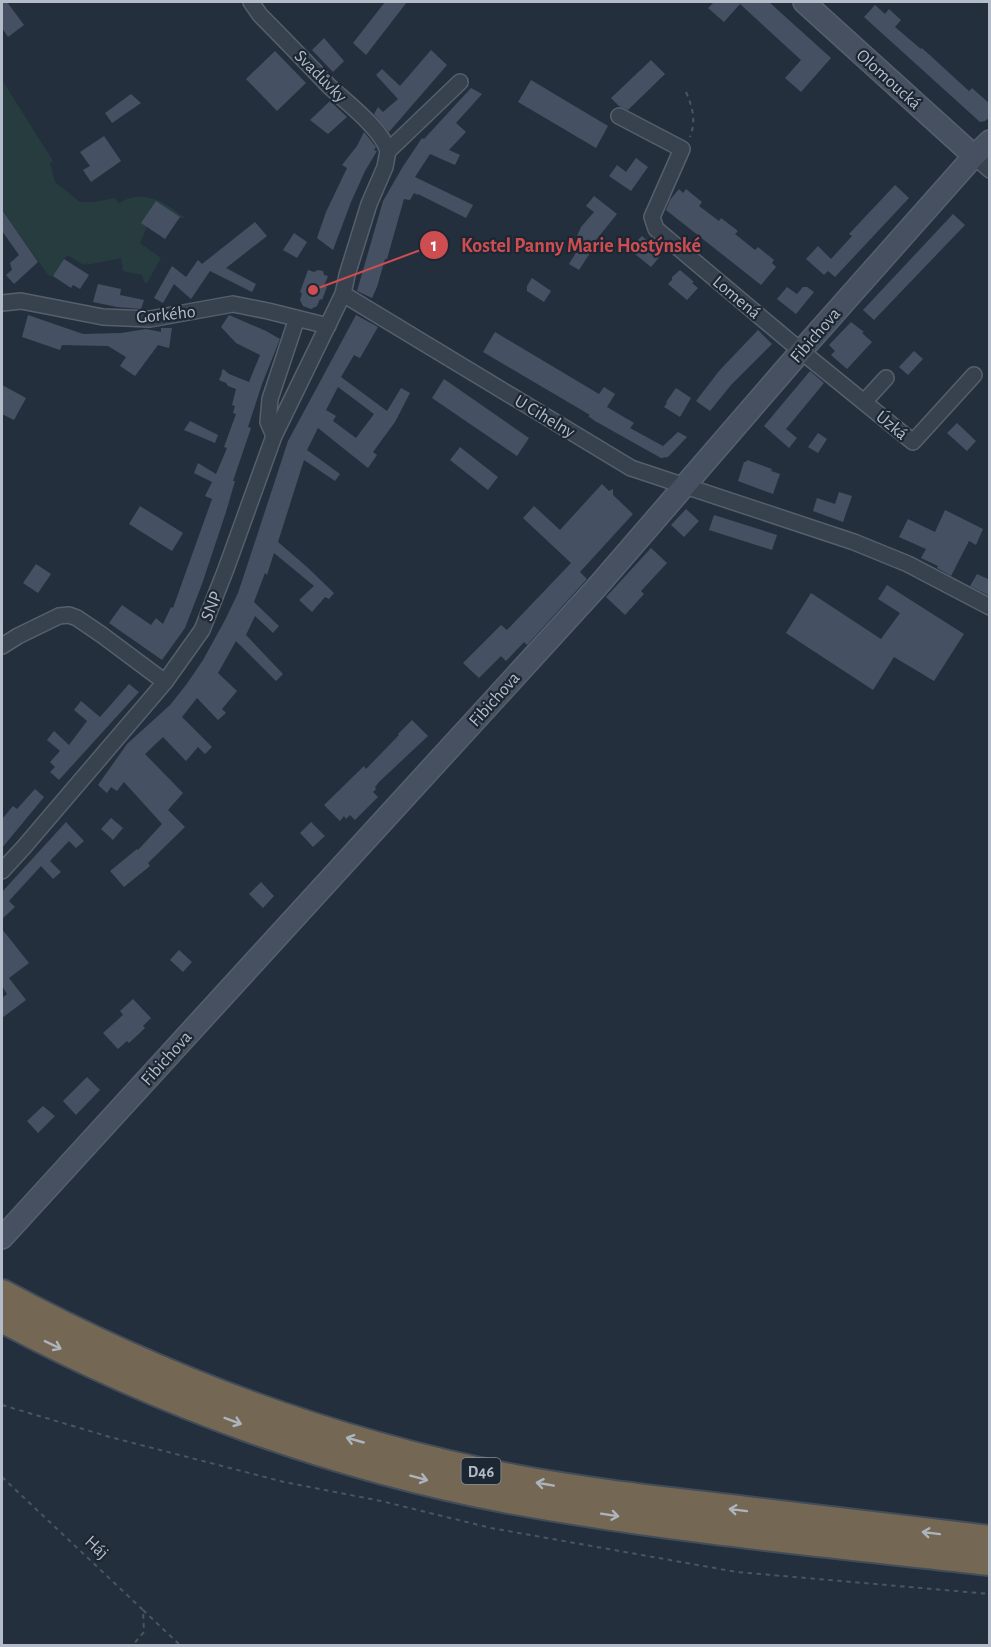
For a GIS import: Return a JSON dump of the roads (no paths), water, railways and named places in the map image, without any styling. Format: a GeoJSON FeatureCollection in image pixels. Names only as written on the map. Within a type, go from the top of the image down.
{"type":"FeatureCollection","features":[{"type":"Feature","properties":{"kind":"highway","name":"D46"},"geometry":{"type":"LineString","coordinates":[[2,1294],[59,1324],[206,1389],[351,1439],[446,1463],[585,1491],[990,1540]]}},
{"type":"Feature","properties":{"kind":"highway","name":"D46"},"geometry":{"type":"LineString","coordinates":[[2,1318],[128,1380],[198,1409],[334,1455],[440,1484],[508,1498],[662,1523],[990,1561]]}},
{"type":"Feature","properties":{"kind":"street","name":"Svadůvky"},"geometry":{"type":"LineString","coordinates":[[251,2],[268,23],[379,134],[388,151]]}},
{"type":"Feature","properties":{"kind":"street","name":"Olomoucká"},"geometry":{"type":"LineString","coordinates":[[804,2],[974,156]]}},
{"type":"Feature","properties":{"kind":"street"},"geometry":{"type":"LineString","coordinates":[[343,294],[366,214],[385,167],[388,151],[460,82]]}},
{"type":"Feature","properties":{"kind":"street","name":"Lomená"},"geometry":{"type":"LineString","coordinates":[[619,116],[682,149],[652,217],[656,229],[801,351]]}},
{"type":"Feature","properties":{"kind":"street","name":"Fibichova"},"geometry":{"type":"LineString","coordinates":[[6,1228],[597,587],[801,351],[974,156],[990,141]]}},
{"type":"Feature","properties":{"kind":"street"},"geometry":{"type":"LineString","coordinates":[[974,156],[990,170]]}},
{"type":"Feature","properties":{"kind":"street","name":"SNP"},"geometry":{"type":"LineString","coordinates":[[2,871],[165,682],[202,630],[274,436],[343,294]]}},
{"type":"Feature","properties":{"kind":"street","name":"U Cihelny"},"geometry":{"type":"LineString","coordinates":[[343,294],[631,468],[854,542],[908,564],[990,606]]}},
{"type":"Feature","properties":{"kind":"street","name":"Gorkého"},"geometry":{"type":"LineString","coordinates":[[2,303],[21,301],[103,317],[150,319],[233,304],[328,326]]}},
{"type":"Feature","properties":{"kind":"street"},"geometry":{"type":"LineString","coordinates":[[274,436],[268,422],[270,399],[297,318]]}},
{"type":"Feature","properties":{"kind":"street","name":"Úzká"},"geometry":{"type":"LineString","coordinates":[[801,351],[913,442],[974,375]]}},
{"type":"Feature","properties":{"kind":"street"},"geometry":{"type":"LineString","coordinates":[[864,402],[886,378]]}},
{"type":"Feature","properties":{"kind":"street"},"geometry":{"type":"LineString","coordinates":[[2,646],[59,615],[69,615],[77,618],[165,682]]}},
{"type":"Feature","properties":{"kind":"place","name":"Kostel Panny Marie Hostýnské"},"geometry":{"type":"Point","coordinates":[313,290]}}]}
